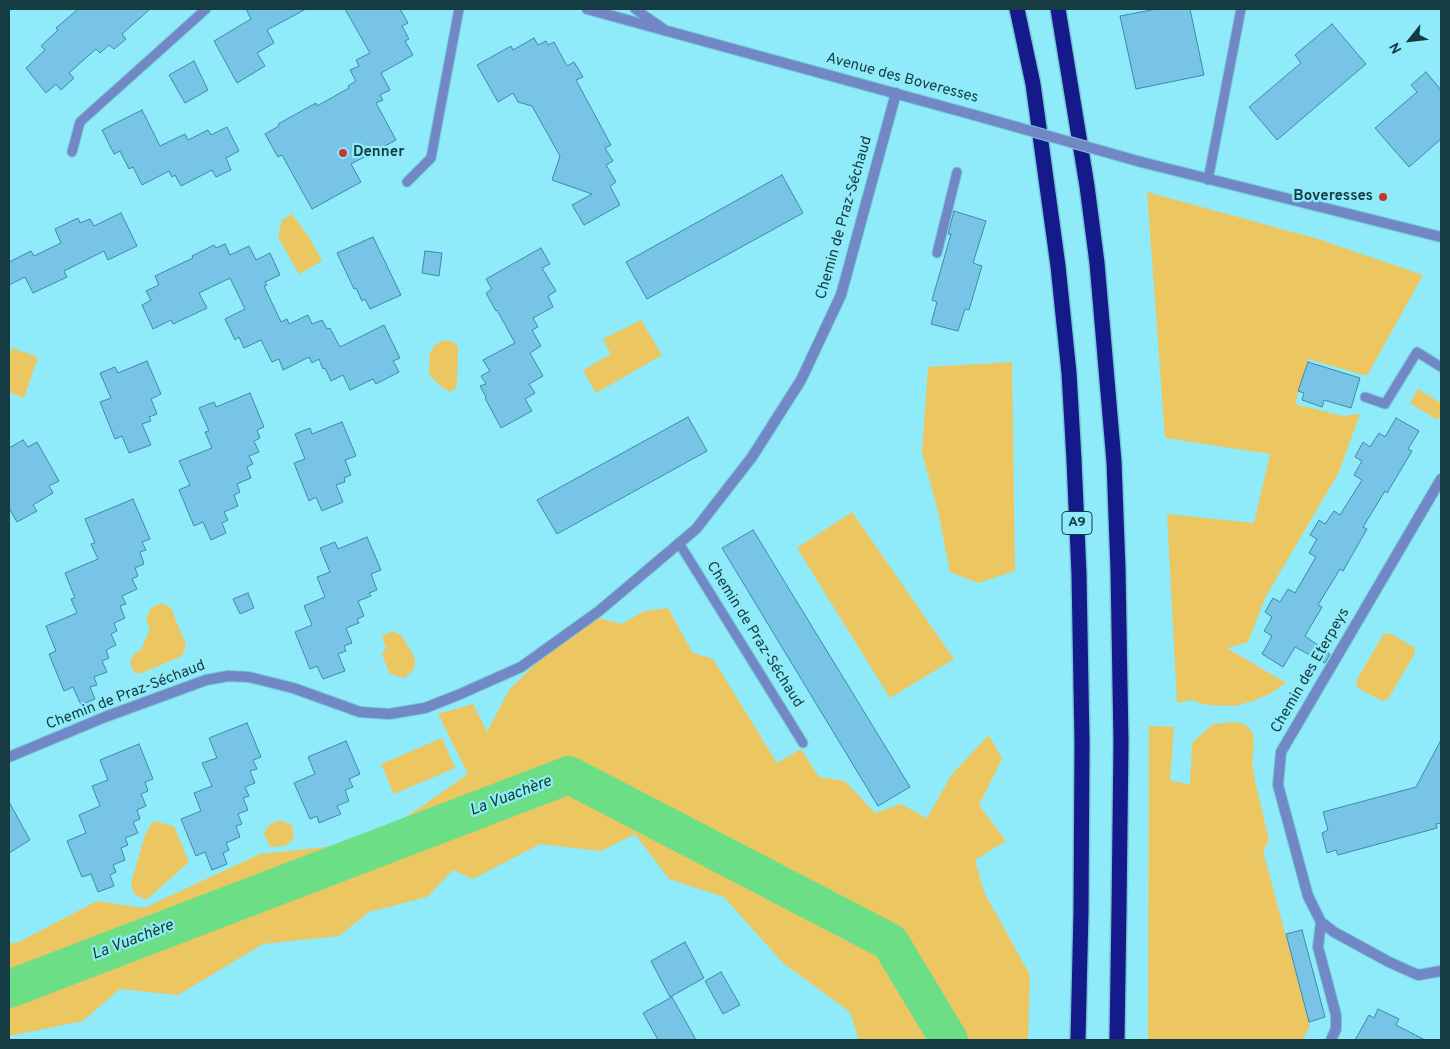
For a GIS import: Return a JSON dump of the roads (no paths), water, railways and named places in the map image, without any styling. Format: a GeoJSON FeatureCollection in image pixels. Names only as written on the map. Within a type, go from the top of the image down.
{"type":"FeatureCollection","features":[{"type":"Feature","properties":{"kind":"highway","name":"A9"},"geometry":{"type":"LineString","coordinates":[[1018,9],[1033,84],[1058,266],[1069,373],[1079,574],[1082,743],[1082,911],[1078,1040]]}},
{"type":"Feature","properties":{"kind":"highway"},"geometry":{"type":"LineString","coordinates":[[1058,9],[1084,167],[1097,262],[1114,462],[1121,742],[1116,1040]]}},
{"type":"Feature","properties":{"kind":"street","name":"Avenue des Boveresses"},"geometry":{"type":"LineString","coordinates":[[587,9],[668,32],[706,40],[1208,180],[1290,198],[1441,237]]}},
{"type":"Feature","properties":{"kind":"street","name":"Chemin de Praz-Séchaud"},"geometry":{"type":"LineString","coordinates":[[9,757],[206,680],[228,676],[249,677],[293,688],[360,712],[389,714],[425,708],[521,667],[599,611],[696,529],[752,457],[801,380],[841,295],[896,93]]}},
{"type":"Feature","properties":{"kind":"street","name":"Chemin des Eterpeys"},"geometry":{"type":"LineString","coordinates":[[1441,479],[1281,752],[1278,785],[1308,896],[1321,922],[1334,932],[1389,962],[1418,975],[1441,971]]}},
{"type":"Feature","properties":{"kind":"street"},"geometry":{"type":"LineString","coordinates":[[1321,922],[1318,947],[1336,1015],[1336,1029],[1331,1040]]}},
{"type":"Feature","properties":{"kind":"lane"},"geometry":{"type":"LineString","coordinates":[[72,152],[80,122],[206,9]]}},
{"type":"Feature","properties":{"kind":"lane"},"geometry":{"type":"LineString","coordinates":[[407,182],[431,158],[459,9]]}},
{"type":"Feature","properties":{"kind":"lane"},"geometry":{"type":"LineString","coordinates":[[635,9],[668,32]]}},
{"type":"Feature","properties":{"kind":"lane"},"geometry":{"type":"LineString","coordinates":[[1208,180],[1241,9]]}},
{"type":"Feature","properties":{"kind":"lane"},"geometry":{"type":"LineString","coordinates":[[937,253],[957,172]]}},
{"type":"Feature","properties":{"kind":"lane"},"geometry":{"type":"LineString","coordinates":[[1365,397],[1385,404],[1417,352],[1441,367]]}},
{"type":"Feature","properties":{"kind":"lane","name":"Chemin de Praz-Séchaud"},"geometry":{"type":"LineString","coordinates":[[679,543],[803,744]]}},
{"type":"Feature","properties":{"kind":"waterway","name":"La Vuachère"},"geometry":{"type":"LineString","coordinates":[[9,989],[569,775],[890,942],[949,1040]]}},
{"type":"Feature","properties":{"kind":"place","name":"Denner"},"geometry":{"type":"Point","coordinates":[343,153]}},
{"type":"Feature","properties":{"kind":"place","name":"Boveresses"},"geometry":{"type":"Point","coordinates":[1383,197]}}]}
